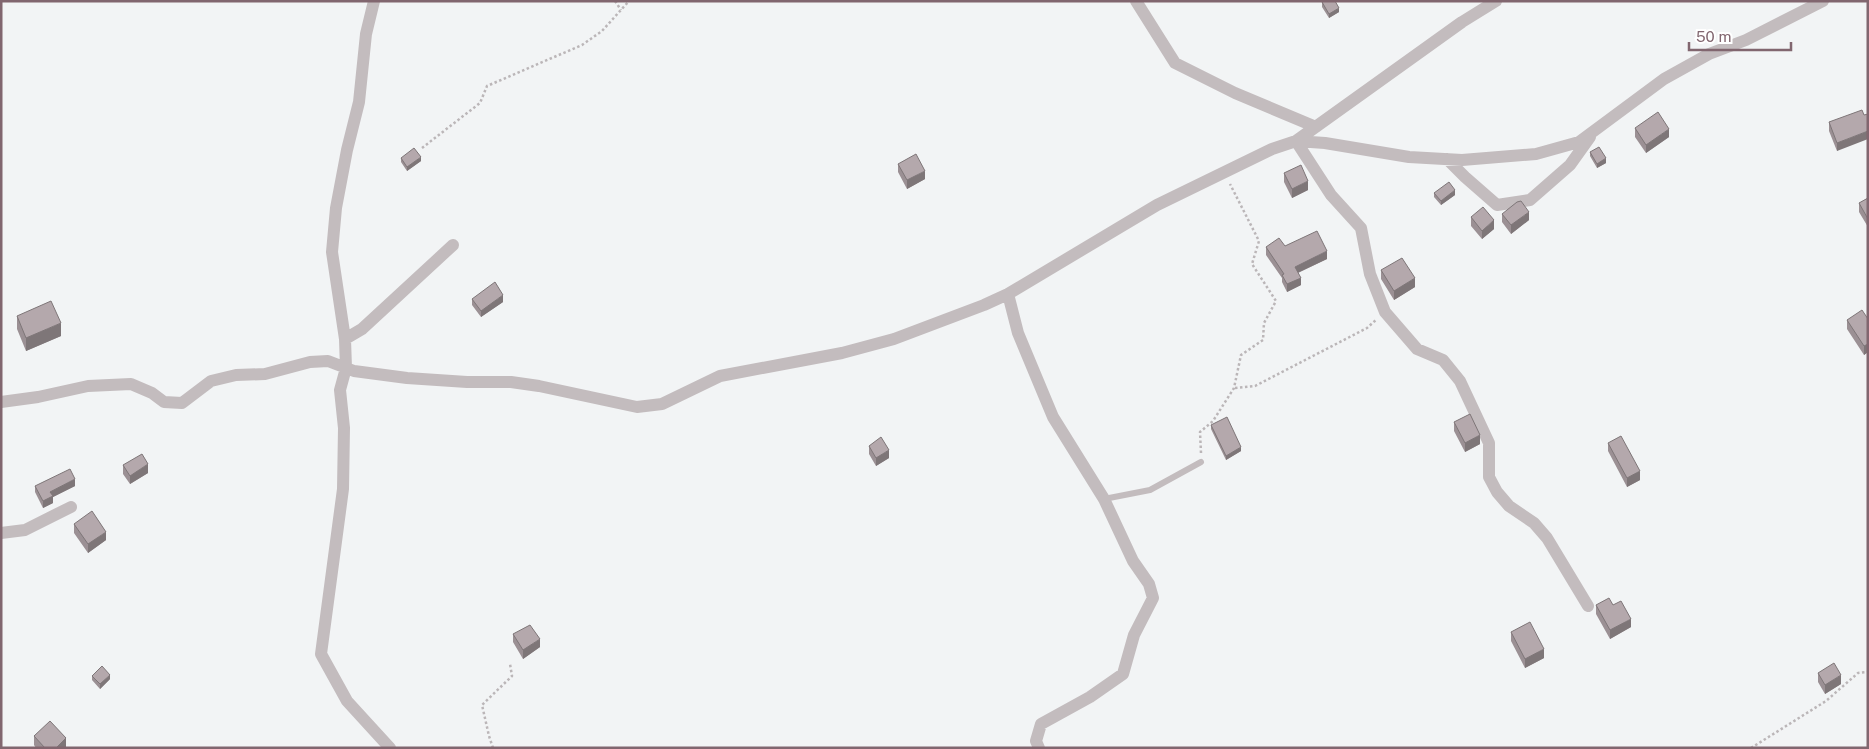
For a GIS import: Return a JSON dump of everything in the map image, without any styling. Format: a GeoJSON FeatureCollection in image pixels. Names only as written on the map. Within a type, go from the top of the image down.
{"type":"FeatureCollection","features":[{"type":"Feature","properties":{"kind":"street"},"geometry":{"type":"LineString","coordinates":[[374,1],[366,34],[359,102],[347,150],[336,208],[332,252],[345,339],[346,368],[340,390],[344,428],[343,488],[321,654],[347,701],[390,748]]}},
{"type":"Feature","properties":{"kind":"street"},"geometry":{"type":"LineString","coordinates":[[1136,1],[1175,63],[1235,93],[1316,127]]}},
{"type":"Feature","properties":{"kind":"street"},"geometry":{"type":"LineString","coordinates":[[1,402],[38,397],[88,386],[131,384],[152,393],[164,402],[182,403],[211,381],[236,375],[265,374],[310,362],[328,361],[354,371],[407,378],[520,384],[637,407],[662,404],[720,376],[842,353],[894,339],[984,306],[1008,294],[1157,205],[1272,149],[1296,141],[1462,22],[1496,1]]}},
{"type":"Feature","properties":{"kind":"street"},"geometry":{"type":"LineString","coordinates":[[1296,141],[1325,143],[1409,157],[1462,160],[1536,154],[1579,142],[1664,79],[1709,54],[1746,40],[1823,1]]}},
{"type":"Feature","properties":{"kind":"street"},"geometry":{"type":"LineString","coordinates":[[1448,159],[1497,205],[1530,200],[1570,165],[1594,131]]}},
{"type":"Feature","properties":{"kind":"street"},"geometry":{"type":"LineString","coordinates":[[1296,141],[1332,194],[1361,228],[1370,274],[1385,312],[1417,349],[1442,360],[1460,382],[1489,443],[1489,476],[1497,492],[1508,506],[1534,523],[1546,538],[1588,606]]}},
{"type":"Feature","properties":{"kind":"street"},"geometry":{"type":"LineString","coordinates":[[345,339],[362,329],[453,245]]}},
{"type":"Feature","properties":{"kind":"street"},"geometry":{"type":"LineString","coordinates":[[1008,294],[1018,333],[1053,417],[1104,499],[1133,561],[1149,584],[1153,598],[1134,635],[1123,674],[1090,697],[1041,724],[1036,740],[1039,748]]}},
{"type":"Feature","properties":{"kind":"street"},"geometry":{"type":"LineString","coordinates":[[1,532],[24,530],[71,507]]}},
{"type":"Feature","properties":{"kind":"lane"},"geometry":{"type":"LineString","coordinates":[[1104,499],[1150,490],[1202,462]]}},
{"type":"Feature","properties":{"kind":"path"},"geometry":{"type":"LineString","coordinates":[[614,1],[622,10]]}},
{"type":"Feature","properties":{"kind":"path"},"geometry":{"type":"LineString","coordinates":[[422,148],[480,103],[487,86],[582,45],[602,31],[629,1]]}},
{"type":"Feature","properties":{"kind":"path"},"geometry":{"type":"LineString","coordinates":[[1202,462],[1200,432],[1213,420],[1234,388],[1241,355],[1262,340],[1264,323],[1276,301],[1252,264],[1259,240],[1223,172]]}},
{"type":"Feature","properties":{"kind":"path"},"geometry":{"type":"LineString","coordinates":[[1234,388],[1256,386],[1367,328],[1385,312]]}},
{"type":"Feature","properties":{"kind":"path"},"geometry":{"type":"LineString","coordinates":[[493,748],[482,705],[512,676],[510,664]]}},
{"type":"Feature","properties":{"kind":"path"},"geometry":{"type":"LineString","coordinates":[[1751,748],[1826,701],[1858,673],[1868,672]]}},
{"type":"Feature","properties":{"kind":"building"},"geometry":{"type":"Polygon","coordinates":[[[1335,1],[1339,8],[1329,14],[1322,2],[1335,1]]]}},
{"type":"Feature","properties":{"kind":"building"},"geometry":{"type":"Polygon","coordinates":[[[1862,110],[1864,115],[1868,114],[1868,131],[1837,143],[1829,122],[1862,110]]]}},
{"type":"Feature","properties":{"kind":"building"},"geometry":{"type":"Polygon","coordinates":[[[1658,112],[1669,129],[1646,145],[1635,128],[1658,112]]]}},
{"type":"Feature","properties":{"kind":"building"},"geometry":{"type":"Polygon","coordinates":[[[1599,147],[1606,158],[1597,164],[1590,152],[1599,147]]]}},
{"type":"Feature","properties":{"kind":"building"},"geometry":{"type":"Polygon","coordinates":[[[414,148],[421,157],[407,167],[401,158],[414,148]]]}},
{"type":"Feature","properties":{"kind":"building"},"geometry":{"type":"Polygon","coordinates":[[[916,154],[925,171],[907,180],[898,164],[916,154]]]}},
{"type":"Feature","properties":{"kind":"building"},"geometry":{"type":"Polygon","coordinates":[[[1301,165],[1308,181],[1292,189],[1284,173],[1301,165]]]}},
{"type":"Feature","properties":{"kind":"building"},"geometry":{"type":"Polygon","coordinates":[[[1449,182],[1455,190],[1441,201],[1434,193],[1449,182]]]}},
{"type":"Feature","properties":{"kind":"building"},"geometry":{"type":"Polygon","coordinates":[[[1868,198],[1868,219],[1859,203],[1868,198]]]}},
{"type":"Feature","properties":{"kind":"building"},"geometry":{"type":"Polygon","coordinates":[[[1521,201],[1529,212],[1511,225],[1502,214],[1521,201]]]}},
{"type":"Feature","properties":{"kind":"building"},"geometry":{"type":"Polygon","coordinates":[[[1483,207],[1494,220],[1482,231],[1471,217],[1483,207]]]}},
{"type":"Feature","properties":{"kind":"building"},"geometry":{"type":"Polygon","coordinates":[[[1317,231],[1327,251],[1295,267],[1301,278],[1287,284],[1282,275],[1284,274],[1266,247],[1279,238],[1285,246],[1317,231]]]}},
{"type":"Feature","properties":{"kind":"building"},"geometry":{"type":"Polygon","coordinates":[[[1402,258],[1415,278],[1394,291],[1381,270],[1402,258]]]}},
{"type":"Feature","properties":{"kind":"building"},"geometry":{"type":"Polygon","coordinates":[[[495,282],[503,295],[481,311],[472,299],[495,282]]]}},
{"type":"Feature","properties":{"kind":"building"},"geometry":{"type":"Polygon","coordinates":[[[51,301],[61,323],[26,338],[17,316],[51,301]]]}},
{"type":"Feature","properties":{"kind":"building"},"geometry":{"type":"Polygon","coordinates":[[[1862,310],[1868,319],[1868,344],[1864,346],[1847,320],[1862,310]]]}},
{"type":"Feature","properties":{"kind":"building"},"geometry":{"type":"Polygon","coordinates":[[[1470,414],[1480,435],[1465,443],[1454,422],[1470,414]]]}},
{"type":"Feature","properties":{"kind":"building"},"geometry":{"type":"Polygon","coordinates":[[[1227,417],[1241,447],[1226,456],[1211,425],[1227,417]]]}},
{"type":"Feature","properties":{"kind":"building"},"geometry":{"type":"Polygon","coordinates":[[[1621,436],[1640,471],[1627,478],[1608,443],[1621,436]]]}},
{"type":"Feature","properties":{"kind":"building"},"geometry":{"type":"Polygon","coordinates":[[[881,437],[889,450],[876,458],[869,446],[881,437]]]}},
{"type":"Feature","properties":{"kind":"building"},"geometry":{"type":"Polygon","coordinates":[[[142,454],[148,464],[130,476],[123,465],[142,454]]]}},
{"type":"Feature","properties":{"kind":"building"},"geometry":{"type":"Polygon","coordinates":[[[70,469],[75,479],[50,492],[53,496],[43,501],[35,486],[70,469]]]}},
{"type":"Feature","properties":{"kind":"building"},"geometry":{"type":"Polygon","coordinates":[[[92,511],[106,532],[88,544],[74,524],[92,511]]]}},
{"type":"Feature","properties":{"kind":"building"},"geometry":{"type":"Polygon","coordinates":[[[1609,598],[1613,605],[1621,601],[1631,619],[1610,630],[1596,605],[1609,598]]]}},
{"type":"Feature","properties":{"kind":"building"},"geometry":{"type":"Polygon","coordinates":[[[1530,622],[1544,649],[1525,659],[1511,632],[1530,622]]]}},
{"type":"Feature","properties":{"kind":"building"},"geometry":{"type":"Polygon","coordinates":[[[530,625],[540,639],[523,650],[513,634],[530,625]]]}},
{"type":"Feature","properties":{"kind":"building"},"geometry":{"type":"Polygon","coordinates":[[[1834,663],[1841,675],[1825,685],[1818,673],[1834,663]]]}},
{"type":"Feature","properties":{"kind":"building"},"geometry":{"type":"Polygon","coordinates":[[[102,666],[110,675],[100,684],[92,676],[102,666]]]}},
{"type":"Feature","properties":{"kind":"building"},"geometry":{"type":"Polygon","coordinates":[[[50,721],[66,738],[56,748],[45,748],[34,736],[50,721]]]}}]}
